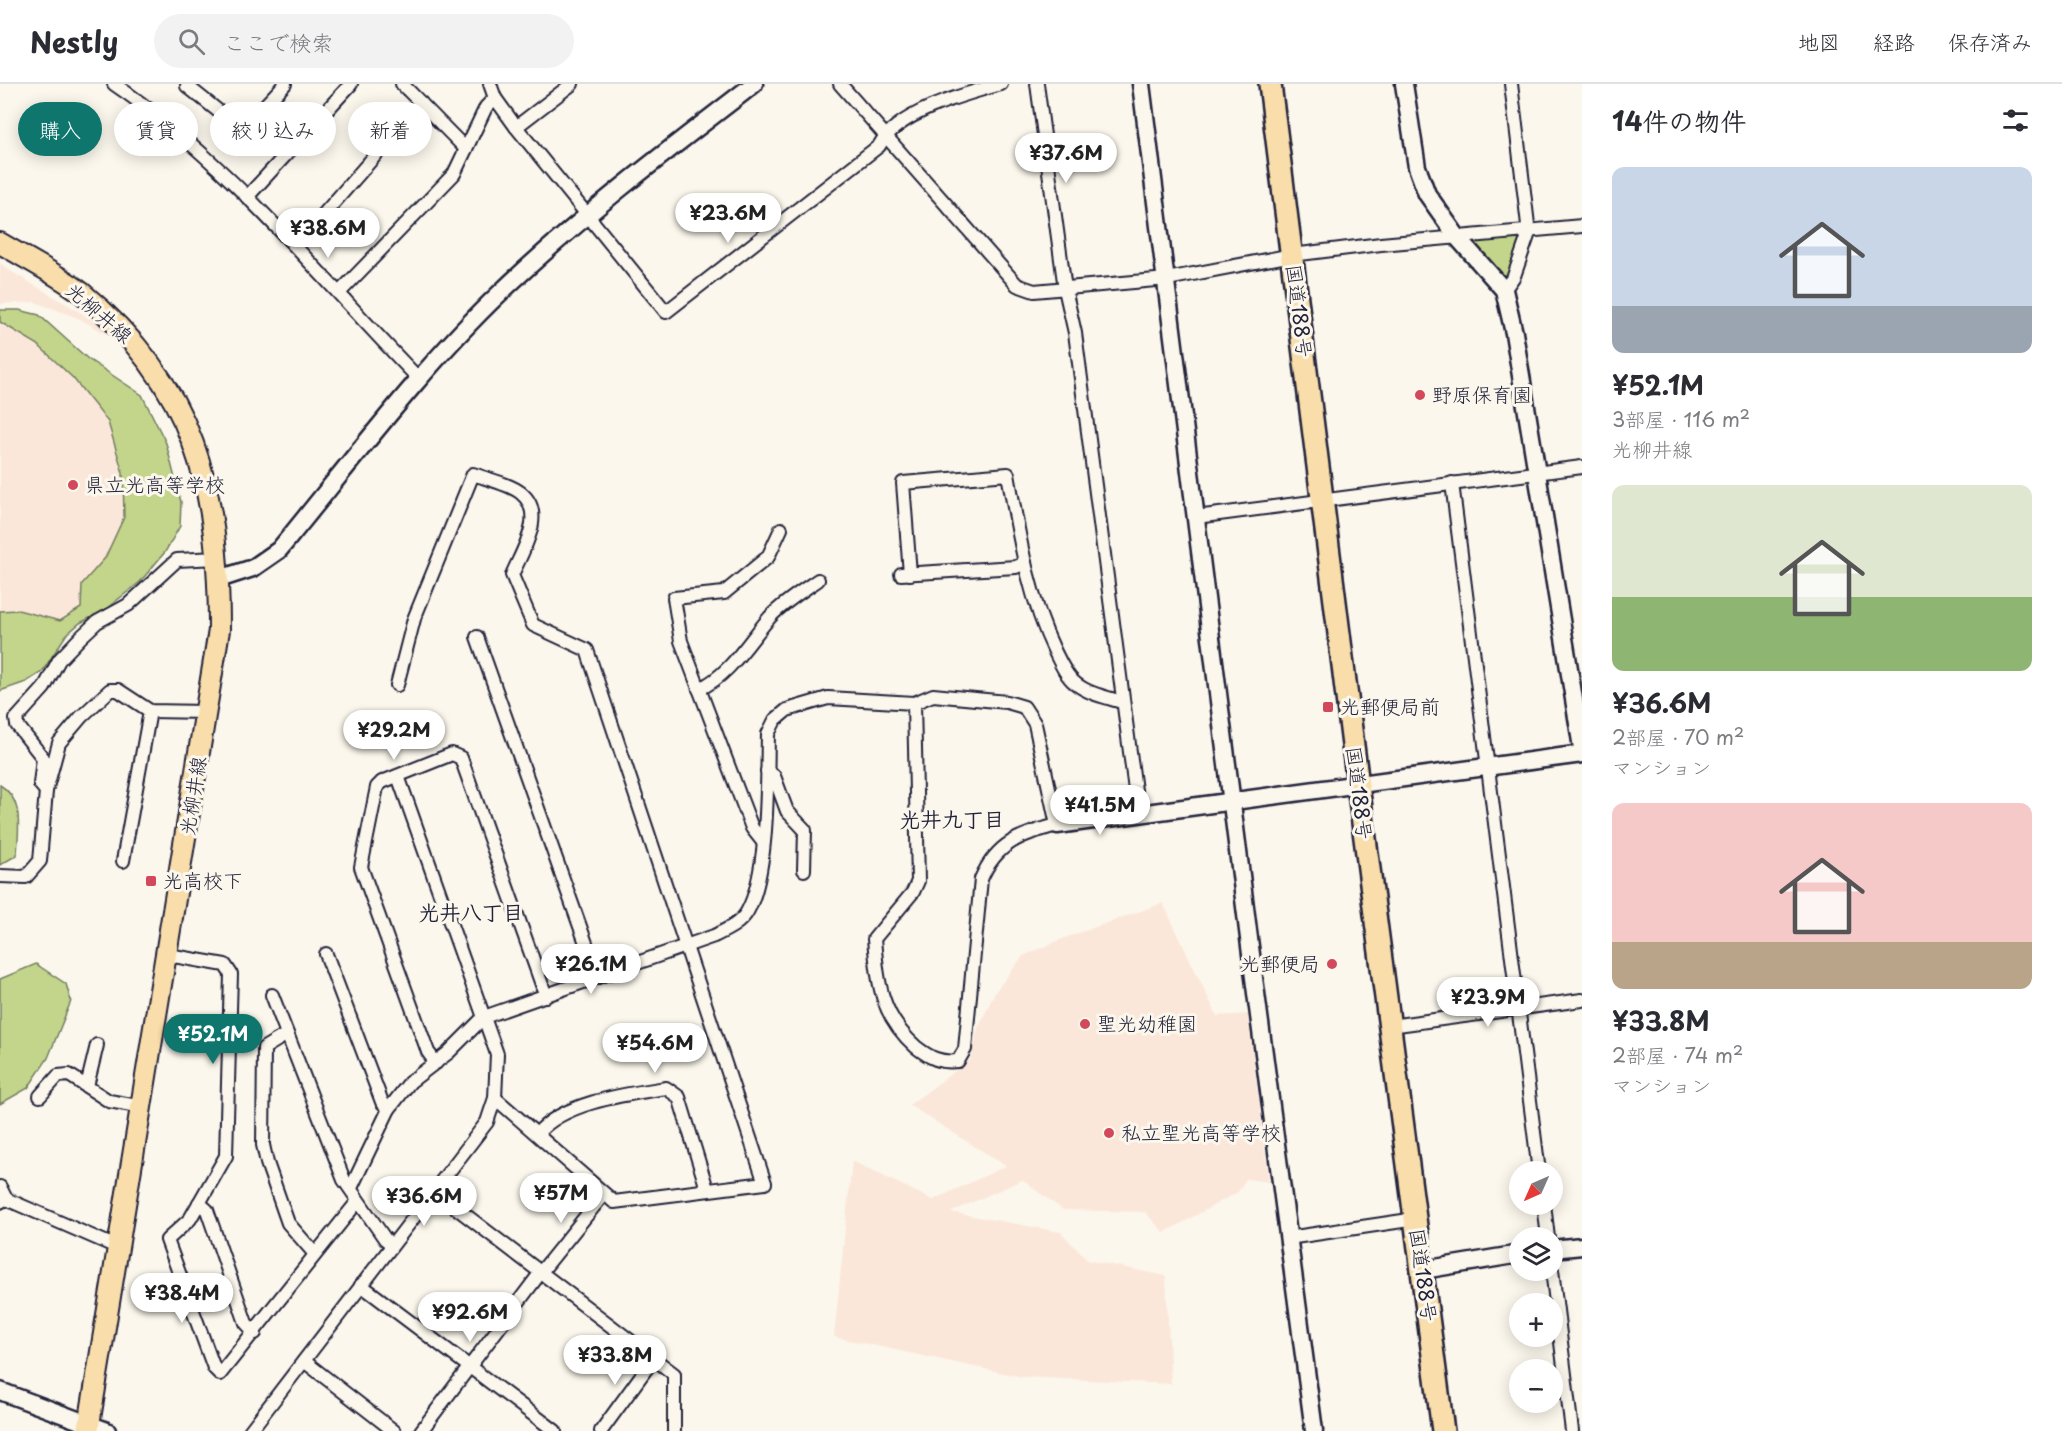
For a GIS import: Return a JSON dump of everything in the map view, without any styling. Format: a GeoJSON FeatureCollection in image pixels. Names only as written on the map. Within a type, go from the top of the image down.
{"type":"FeatureCollection","features":[{"type":"Feature","properties":{"kind":"highway","name":"国道188号"},"geometry":{"type":"LineString","coordinates":[[1270,84],[1358,785],[1443,1431]]}},
{"type":"Feature","properties":{"kind":"main road","name":"光柳井線"},"geometry":{"type":"LineString","coordinates":[[0,243],[80,292],[125,331],[160,378],[184,417],[205,475],[219,579],[219,630],[119,1248],[95,1428]]}},
{"type":"Feature","properties":{"kind":"street"},"geometry":{"type":"LineString","coordinates":[[114,84],[163,118],[247,197],[296,246],[420,380]]}},
{"type":"Feature","properties":{"kind":"street"},"geometry":{"type":"LineString","coordinates":[[134,98],[137,84]]}},
{"type":"Feature","properties":{"kind":"street"},"geometry":{"type":"LineString","coordinates":[[188,84],[187,86],[242,130],[285,84]]}},
{"type":"Feature","properties":{"kind":"street"},"geometry":{"type":"LineString","coordinates":[[247,197],[351,84]]}},
{"type":"Feature","properties":{"kind":"street"},"geometry":{"type":"LineString","coordinates":[[402,84],[420,102]]}},
{"type":"Feature","properties":{"kind":"street"},"geometry":{"type":"LineString","coordinates":[[490,84],[495,98],[516,127],[666,312],[879,146],[885,134],[915,115],[1001,84]]}},
{"type":"Feature","properties":{"kind":"street"},"geometry":{"type":"LineString","coordinates":[[516,127],[572,84]]}},
{"type":"Feature","properties":{"kind":"street"},"geometry":{"type":"LineString","coordinates":[[219,579],[253,568],[279,550],[420,380],[500,293],[588,216],[754,84]]}},
{"type":"Feature","properties":{"kind":"street"},"geometry":{"type":"LineString","coordinates":[[840,84],[1017,285],[1034,291],[1167,279],[1292,255],[1582,226]]}},
{"type":"Feature","properties":{"kind":"street"},"geometry":{"type":"LineString","coordinates":[[1037,84],[1065,289],[1075,333],[1138,813]]}},
{"type":"Feature","properties":{"kind":"street"},"geometry":{"type":"LineString","coordinates":[[1141,84],[1314,1431]]}},
{"type":"Feature","properties":{"kind":"street"},"geometry":{"type":"LineString","coordinates":[[1404,84],[1417,167],[1427,194],[1458,238],[1504,290],[1514,333],[1582,747]]}},
{"type":"Feature","properties":{"kind":"street"},"geometry":{"type":"LineString","coordinates":[[1504,290],[1514,276],[1529,233],[1511,84]]}},
{"type":"Feature","properties":{"kind":"street"},"geometry":{"type":"LineString","coordinates":[[339,293],[454,174],[486,107],[495,98]]}},
{"type":"Feature","properties":{"kind":"street"},"geometry":{"type":"LineString","coordinates":[[432,114],[466,149]]}},
{"type":"Feature","properties":{"kind":"street"},"geometry":{"type":"LineString","coordinates":[[296,246],[375,156]]}},
{"type":"Feature","properties":{"kind":"street"},"geometry":{"type":"LineString","coordinates":[[1196,517],[1582,467]]}},
{"type":"Feature","properties":{"kind":"street"},"geometry":{"type":"LineString","coordinates":[[397,685],[414,619],[473,474],[521,492],[531,506],[535,519],[512,575],[533,625],[587,650],[765,1183],[614,1202],[603,1195],[495,1098]]}},
{"type":"Feature","properties":{"kind":"street"},"geometry":{"type":"LineString","coordinates":[[1025,563],[1016,567],[905,574],[903,483],[1008,474],[1025,563],[1040,621],[1061,664],[1074,682],[1091,693],[1122,702]]}},
{"type":"Feature","properties":{"kind":"street"},"geometry":{"type":"LineString","coordinates":[[1452,483],[1538,1161]]}},
{"type":"Feature","properties":{"kind":"street"},"geometry":{"type":"LineString","coordinates":[[763,842],[752,828],[681,641],[674,598],[724,593],[768,557],[781,529]]}},
{"type":"Feature","properties":{"kind":"street"},"geometry":{"type":"LineString","coordinates":[[46,790],[40,784],[43,758],[17,725],[16,719],[44,688],[59,660],[97,622],[128,605],[177,560],[217,558]]}},
{"type":"Feature","properties":{"kind":"street"},"geometry":{"type":"LineString","coordinates":[[699,689],[710,685],[772,615],[818,580]]}},
{"type":"Feature","properties":{"kind":"street"},"geometry":{"type":"LineString","coordinates":[[477,637],[598,977]]}},
{"type":"Feature","properties":{"kind":"street"},"geometry":{"type":"LineString","coordinates":[[0,876],[26,877],[40,861],[46,790],[59,743],[81,717],[110,690],[118,690],[150,711],[160,714],[206,712]]}},
{"type":"Feature","properties":{"kind":"street"},"geometry":{"type":"LineString","coordinates":[[351,1188],[389,1109],[410,1082],[436,1063],[484,1017],[687,946],[731,928],[746,914],[755,895],[763,842],[768,734],[775,720],[787,710],[828,698],[914,703],[933,695],[1007,702],[1024,707],[1035,724],[1057,825]]}},
{"type":"Feature","properties":{"kind":"street"},"geometry":{"type":"LineString","coordinates":[[914,703],[918,881],[913,892],[874,939],[877,980],[889,1016],[903,1035],[925,1054],[942,1063],[958,1061],[965,1049],[981,879],[989,859],[1020,836],[1057,825],[1138,813],[1582,754]]}},
{"type":"Feature","properties":{"kind":"street"},"geometry":{"type":"LineString","coordinates":[[123,861],[150,711]]}},
{"type":"Feature","properties":{"kind":"street"},"geometry":{"type":"LineString","coordinates":[[436,1063],[428,1052],[361,867],[377,787],[382,782],[452,753],[461,758],[546,996]]}},
{"type":"Feature","properties":{"kind":"street"},"geometry":{"type":"LineString","coordinates":[[767,771],[774,776],[787,811],[805,830],[804,870]]}},
{"type":"Feature","properties":{"kind":"street"},"geometry":{"type":"LineString","coordinates":[[250,1431],[487,1122],[495,1098],[497,1054],[398,776]]}},
{"type":"Feature","properties":{"kind":"street"},"geometry":{"type":"LineString","coordinates":[[326,954],[382,1102],[389,1109]]}},
{"type":"Feature","properties":{"kind":"street"},"geometry":{"type":"LineString","coordinates":[[168,955],[225,965],[231,974],[226,1156],[190,1219],[167,1240],[214,1368],[220,1374],[255,1333],[314,1253],[358,1201]]}},
{"type":"Feature","properties":{"kind":"street"},"geometry":{"type":"LineString","coordinates":[[272,995],[344,1180],[385,1239],[392,1244]]}},
{"type":"Feature","properties":{"kind":"street"},"geometry":{"type":"LineString","coordinates":[[1390,1026],[1582,1000]]}},
{"type":"Feature","properties":{"kind":"street"},"geometry":{"type":"LineString","coordinates":[[287,1034],[264,1048],[263,1145],[288,1223],[314,1253]]}},
{"type":"Feature","properties":{"kind":"street"},"geometry":{"type":"LineString","coordinates":[[87,1086],[97,1045]]}},
{"type":"Feature","properties":{"kind":"street"},"geometry":{"type":"LineString","coordinates":[[40,1096],[58,1076],[69,1075],[110,1101],[143,1107]]}},
{"type":"Feature","properties":{"kind":"street"},"geometry":{"type":"LineString","coordinates":[[537,1134],[546,1124],[594,1102],[666,1088],[679,1097],[707,1189]]}},
{"type":"Feature","properties":{"kind":"street"},"geometry":{"type":"LineString","coordinates":[[434,1191],[674,1374],[674,1431]]}},
{"type":"Feature","properties":{"kind":"street"},"geometry":{"type":"LineString","coordinates":[[421,1431],[541,1272],[603,1195]]}},
{"type":"Feature","properties":{"kind":"street"},"geometry":{"type":"LineString","coordinates":[[2,1196],[119,1248]]}},
{"type":"Feature","properties":{"kind":"street"},"geometry":{"type":"LineString","coordinates":[[199,1203],[207,1210],[246,1323],[255,1333]]}},
{"type":"Feature","properties":{"kind":"street"},"geometry":{"type":"LineString","coordinates":[[1288,1238],[1416,1219]]}},
{"type":"Feature","properties":{"kind":"street"},"geometry":{"type":"LineString","coordinates":[[1563,1248],[1582,1246]]}},
{"type":"Feature","properties":{"kind":"street"},"geometry":{"type":"LineString","coordinates":[[1423,1270],[1509,1256]]}},
{"type":"Feature","properties":{"kind":"street"},"geometry":{"type":"LineString","coordinates":[[1553,1281],[1572,1431]]}},
{"type":"Feature","properties":{"kind":"street"},"geometry":{"type":"LineString","coordinates":[[361,1285],[555,1431]]}},
{"type":"Feature","properties":{"kind":"street"},"geometry":{"type":"LineString","coordinates":[[601,1431],[654,1358]]}},
{"type":"Feature","properties":{"kind":"street"},"geometry":{"type":"LineString","coordinates":[[304,1361],[394,1431]]}},
{"type":"Feature","properties":{"kind":"street"},"geometry":{"type":"LineString","coordinates":[[0,1391],[95,1428]]}},
{"type":"Feature","properties":{"kind":"shaded area"},"geometry":{"type":"Polygon","coordinates":[[[0,263],[112,331],[106,334],[78,318],[35,302],[0,304],[0,263]]]}},
{"type":"Feature","properties":{"kind":"shaded area","name":"県立光高等学校"},"geometry":{"type":"Polygon","coordinates":[[[0,318],[75,358],[146,464],[84,617],[0,645],[0,318]]]}},
{"type":"Feature","properties":{"kind":"shaded area","name":"私立聖光高等学校"},"geometry":{"type":"Polygon","coordinates":[[[1163,903],[1217,1016],[1248,1014],[1269,1182],[1246,1179],[1238,1192],[1164,1233],[1145,1212],[1063,1210],[1022,1180],[951,1212],[1061,1232],[1087,1260],[1166,1276],[1171,1384],[1022,1377],[834,1337],[852,1161],[933,1200],[1006,1166],[909,1105],[970,1060],[978,1028],[995,992],[1023,956],[1062,939],[1163,903]]]}},
{"type":"Feature","properties":{"kind":"green space"},"geometry":{"type":"Polygon","coordinates":[[[1461,233],[1525,236],[1504,284],[1461,233]]]}},
{"type":"Feature","properties":{"kind":"green space"},"geometry":{"type":"Polygon","coordinates":[[[0,310],[19,310],[39,315],[88,359],[142,395],[166,443],[181,502],[180,526],[165,552],[140,582],[102,612],[80,623],[66,635],[42,672],[26,682],[0,691],[0,611],[18,610],[60,621],[81,608],[82,584],[105,558],[124,517],[123,473],[108,422],[73,378],[37,344],[0,322],[0,310]]]}},
{"type":"Feature","properties":{"kind":"green space"},"geometry":{"type":"Polygon","coordinates":[[[0,785],[8,791],[17,807],[19,826],[17,855],[0,865],[0,785]]]}},
{"type":"Feature","properties":{"kind":"green space"},"geometry":{"type":"Polygon","coordinates":[[[36,964],[66,984],[71,1001],[48,1058],[28,1088],[0,1104],[0,979],[36,964]]]}},
{"type":"Feature","properties":{"kind":"place","name":"野原保育園"},"geometry":{"type":"Point","coordinates":[1420,395]}},
{"type":"Feature","properties":{"kind":"place","name":"県立光高等学校"},"geometry":{"type":"Point","coordinates":[73,485]}},
{"type":"Feature","properties":{"kind":"place","name":"光郵便局前"},"geometry":{"type":"Point","coordinates":[1328,707]}},
{"type":"Feature","properties":{"kind":"place","name":"光高校下"},"geometry":{"type":"Point","coordinates":[151,881]}},
{"type":"Feature","properties":{"kind":"place","name":"光郵便局"},"geometry":{"type":"Point","coordinates":[1332,964]}},
{"type":"Feature","properties":{"kind":"place","name":"聖光幼稚園"},"geometry":{"type":"Point","coordinates":[1085,1024]}},
{"type":"Feature","properties":{"kind":"place","name":"私立聖光高等学校"},"geometry":{"type":"Point","coordinates":[1109,1133]}},
{"type":"Feature","properties":{"kind":"district","name":"光井九丁目"},"geometry":{"type":"Point","coordinates":[952,820]}},
{"type":"Feature","properties":{"kind":"district","name":"光井八丁目"},"geometry":{"type":"Point","coordinates":[471,913]}}]}
